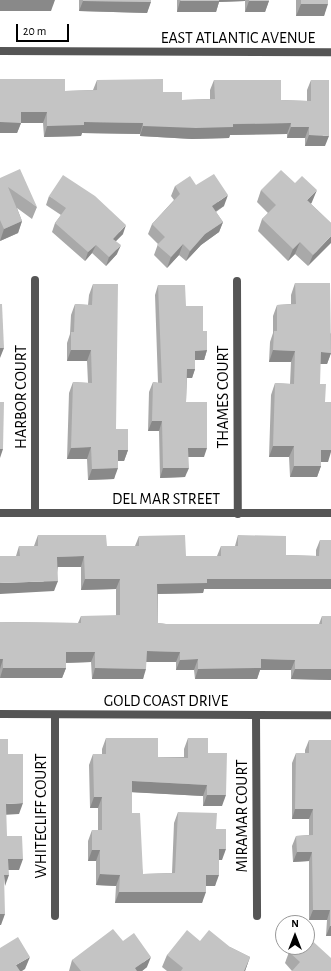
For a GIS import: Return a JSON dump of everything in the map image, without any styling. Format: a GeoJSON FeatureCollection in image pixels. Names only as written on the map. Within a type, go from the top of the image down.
{"type":"FeatureCollection","features":[{"type":"Feature","properties":{"kind":"street","name":"EAST ATLANTIC AVENUE"},"geometry":{"type":"LineString","coordinates":[[0,51],[331,52]]}},
{"type":"Feature","properties":{"kind":"street","name":"HARBOR COURT"},"geometry":{"type":"LineString","coordinates":[[35,280],[35,513]]}},
{"type":"Feature","properties":{"kind":"street","name":"THAMES COURT"},"geometry":{"type":"LineString","coordinates":[[237,280],[238,514]]}},
{"type":"Feature","properties":{"kind":"street","name":"DEL MAR STREET"},"geometry":{"type":"LineString","coordinates":[[0,513],[331,513]]}},
{"type":"Feature","properties":{"kind":"street","name":"GOLD COAST DRIVE"},"geometry":{"type":"LineString","coordinates":[[0,714],[331,715]]}},
{"type":"Feature","properties":{"kind":"street","name":"WHITECLIFF COURT"},"geometry":{"type":"LineString","coordinates":[[55,715],[55,916]]}},
{"type":"Feature","properties":{"kind":"street","name":"MIRAMAR COURT"},"geometry":{"type":"LineString","coordinates":[[256,715],[257,916]]}},
{"type":"Feature","properties":{"kind":"building"},"geometry":{"type":"Polygon","coordinates":[[[151,0],[151,2],[83,1],[151,0]]]}},
{"type":"Feature","properties":{"kind":"building"},"geometry":{"type":"Polygon","coordinates":[[[219,0],[219,1],[180,1],[219,0]]]}},
{"type":"Feature","properties":{"kind":"building"},"geometry":{"type":"Polygon","coordinates":[[[269,0],[269,1],[249,1],[269,0]]]}},
{"type":"Feature","properties":{"kind":"building"},"geometry":{"type":"Polygon","coordinates":[[[301,0],[328,0],[328,4],[301,4],[301,0]]]}},
{"type":"Feature","properties":{"kind":"building"},"geometry":{"type":"Polygon","coordinates":[[[0,79],[65,79],[65,91],[97,90],[97,80],[163,79],[163,92],[182,92],[182,100],[215,99],[214,80],[281,80],[281,100],[311,101],[311,80],[329,80],[329,136],[309,135],[309,127],[291,127],[291,123],[233,124],[233,127],[196,128],[143,126],[143,123],[84,122],[84,125],[47,126],[47,112],[21,112],[21,123],[0,122],[0,79]]]}},
{"type":"Feature","properties":{"kind":"building"},"geometry":{"type":"Polygon","coordinates":[[[20,169],[37,207],[8,187],[22,221],[4,229],[0,220],[0,178],[20,169]]]}},
{"type":"Feature","properties":{"kind":"building"},"geometry":{"type":"Polygon","coordinates":[[[281,170],[295,183],[302,176],[317,190],[307,200],[331,223],[331,236],[313,255],[300,242],[293,249],[262,219],[276,205],[261,190],[281,170]]]}},
{"type":"Feature","properties":{"kind":"building"},"geometry":{"type":"Polygon","coordinates":[[[214,174],[228,195],[212,206],[223,222],[205,234],[190,251],[183,244],[171,257],[157,245],[165,237],[152,224],[180,194],[175,186],[190,176],[196,185],[214,174]]]}},
{"type":"Feature","properties":{"kind":"building"},"geometry":{"type":"Polygon","coordinates":[[[63,175],[95,196],[126,225],[113,239],[121,245],[109,257],[96,245],[88,252],[55,223],[66,208],[49,196],[63,175]]]}},
{"type":"Feature","properties":{"kind":"building"},"geometry":{"type":"Polygon","coordinates":[[[295,283],[330,283],[331,353],[321,352],[320,384],[326,384],[325,402],[331,402],[331,450],[321,450],[321,466],[294,466],[294,446],[273,446],[275,383],[294,384],[295,351],[273,350],[274,331],[277,331],[277,305],[296,304],[295,283]]]}},
{"type":"Feature","properties":{"kind":"building"},"geometry":{"type":"Polygon","coordinates":[[[93,284],[118,284],[116,429],[128,429],[128,450],[118,450],[118,468],[92,469],[91,447],[71,448],[73,382],[92,383],[91,350],[71,350],[71,332],[74,332],[75,304],[92,305],[93,284]]]}},
{"type":"Feature","properties":{"kind":"building"},"geometry":{"type":"Polygon","coordinates":[[[158,285],[185,285],[186,306],[203,306],[203,331],[207,331],[207,350],[195,351],[195,369],[187,369],[186,402],[207,402],[207,448],[188,448],[189,468],[163,468],[162,421],[152,421],[153,382],[162,383],[158,285]]]}},
{"type":"Feature","properties":{"kind":"building"},"geometry":{"type":"Polygon","coordinates":[[[0,304],[2,304],[4,348],[0,348],[0,304]]]}},
{"type":"Feature","properties":{"kind":"building"},"geometry":{"type":"Polygon","coordinates":[[[0,402],[4,402],[3,449],[0,449],[0,402]]]}},
{"type":"Feature","properties":{"kind":"building"},"geometry":{"type":"Polygon","coordinates":[[[38,535],[106,535],[107,546],[139,546],[139,536],[185,535],[186,556],[221,556],[221,546],[238,546],[238,535],[286,536],[286,555],[319,556],[320,540],[331,540],[331,579],[207,579],[207,583],[157,584],[158,623],[322,624],[322,616],[331,616],[331,669],[295,669],[295,660],[261,659],[261,668],[198,669],[198,659],[180,660],[180,652],[147,651],[146,669],[95,668],[95,652],[66,652],[66,668],[3,668],[3,659],[0,659],[0,622],[81,623],[81,616],[120,615],[120,579],[85,579],[84,556],[57,557],[58,581],[0,583],[0,556],[20,556],[19,546],[38,546],[38,535]]]}},
{"type":"Feature","properties":{"kind":"building"},"geometry":{"type":"Polygon","coordinates":[[[106,738],[158,738],[158,757],[188,758],[188,738],[208,738],[208,753],[227,753],[226,795],[207,795],[207,785],[132,781],[132,813],[140,813],[143,874],[175,873],[178,812],[217,813],[216,829],[226,829],[226,849],[219,849],[219,875],[206,875],[206,892],[119,892],[120,875],[100,874],[100,850],[92,850],[92,830],[102,830],[102,797],[94,797],[93,754],[106,754],[106,738]]]}},
{"type":"Feature","properties":{"kind":"building"},"geometry":{"type":"Polygon","coordinates":[[[0,739],[8,739],[8,754],[23,754],[23,803],[6,804],[7,836],[22,836],[23,859],[8,859],[9,875],[4,875],[5,914],[0,914],[0,739]]]}},
{"type":"Feature","properties":{"kind":"building"},"geometry":{"type":"Polygon","coordinates":[[[309,740],[331,740],[331,926],[330,910],[313,910],[312,852],[297,852],[296,836],[313,835],[313,809],[295,809],[296,753],[309,753],[309,740]]]}},
{"type":"Feature","properties":{"kind":"building"},"geometry":{"type":"Polygon","coordinates":[[[113,929],[123,941],[134,933],[151,957],[135,968],[137,971],[81,971],[72,960],[113,929]]]}},
{"type":"Feature","properties":{"kind":"building"},"geometry":{"type":"Polygon","coordinates":[[[187,930],[200,941],[209,930],[230,947],[250,957],[244,971],[181,971],[183,968],[167,955],[187,930]]]}},
{"type":"Feature","properties":{"kind":"building"},"geometry":{"type":"Polygon","coordinates":[[[18,937],[30,957],[16,965],[20,971],[0,971],[0,948],[18,937]]]}},
{"type":"Feature","properties":{"kind":"building"},"geometry":{"type":"Polygon","coordinates":[[[315,943],[331,958],[331,971],[292,971],[300,962],[292,955],[315,955],[315,943]]]}}]}
